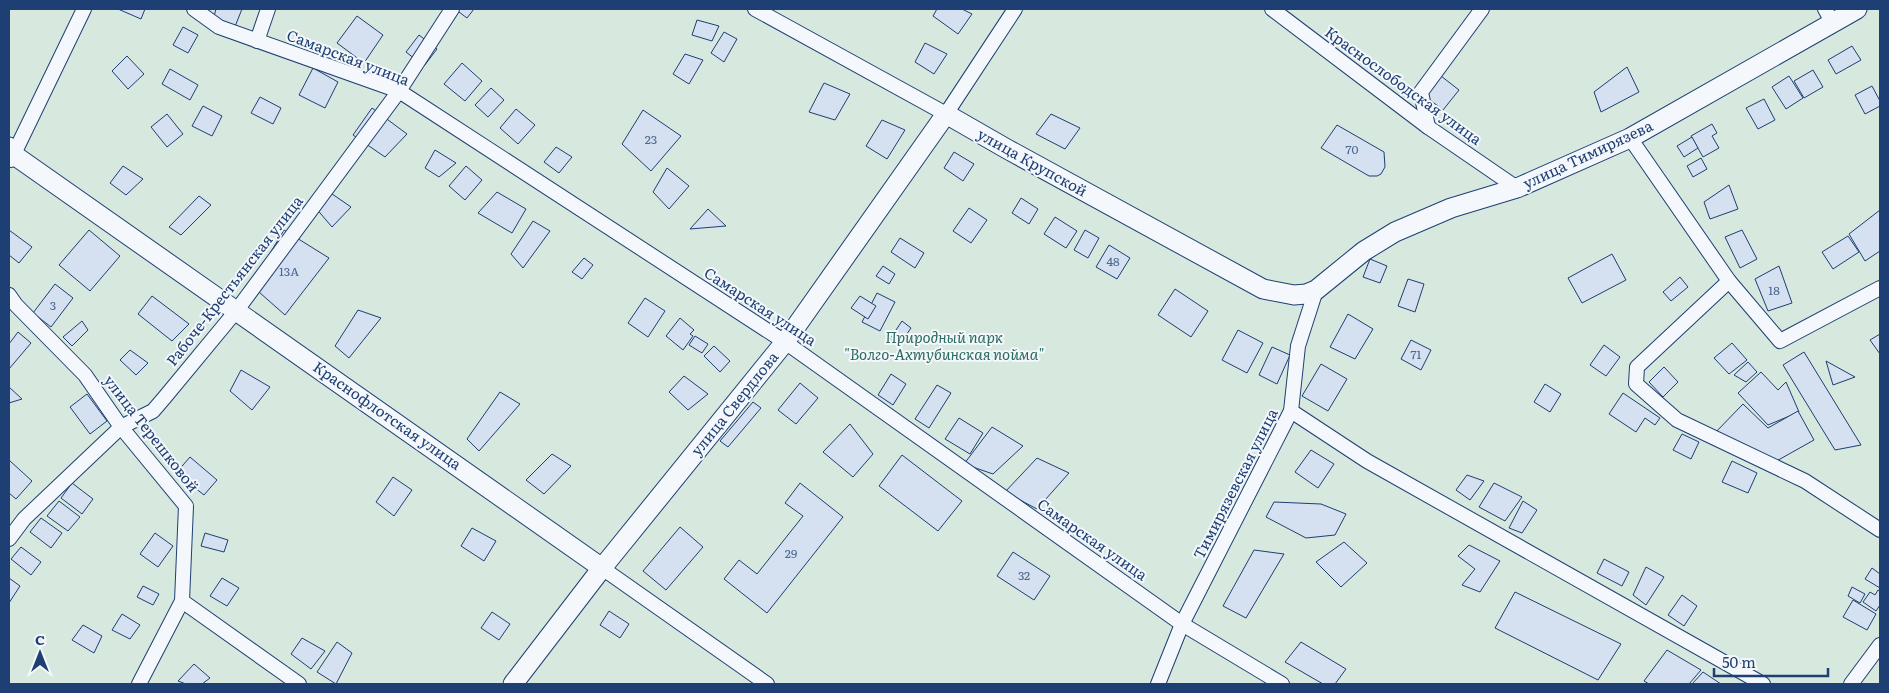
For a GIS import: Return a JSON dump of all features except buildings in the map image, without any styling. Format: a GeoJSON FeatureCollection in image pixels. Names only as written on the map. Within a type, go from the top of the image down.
{"type":"FeatureCollection","features":[{"type":"Feature","properties":{"kind":"street"},"geometry":{"type":"LineString","coordinates":[[10,154],[84,9]]}},
{"type":"Feature","properties":{"kind":"street","name":"Самарская улица"},"geometry":{"type":"LineString","coordinates":[[194,9],[219,27],[399,91],[785,342],[1182,624],[1282,684]]}},
{"type":"Feature","properties":{"kind":"street"},"geometry":{"type":"LineString","coordinates":[[257,41],[268,9]]}},
{"type":"Feature","properties":{"kind":"street","name":"Рабоче-Крестьянская улица"},"geometry":{"type":"LineString","coordinates":[[9,539],[24,519],[121,427],[153,411],[237,310],[399,91],[452,9]]}},
{"type":"Feature","properties":{"kind":"street","name":"улица Крупской"},"geometry":{"type":"LineString","coordinates":[[755,9],[946,114],[1007,150],[1263,289],[1294,295],[1306,294],[1316,290]]}},
{"type":"Feature","properties":{"kind":"street"},"geometry":{"type":"LineString","coordinates":[[946,114],[1015,9]]}},
{"type":"Feature","properties":{"kind":"street","name":"Краснослободская улица"},"geometry":{"type":"LineString","coordinates":[[1272,9],[1428,127],[1517,188]]}},
{"type":"Feature","properties":{"kind":"street"},"geometry":{"type":"LineString","coordinates":[[1428,127],[1421,92],[1482,9]]}},
{"type":"Feature","properties":{"kind":"street","name":"улица Тимирязева"},"geometry":{"type":"LineString","coordinates":[[1316,290],[1364,251],[1395,232],[1451,208],[1517,188],[1630,138],[1828,15],[1857,9]]}},
{"type":"Feature","properties":{"kind":"street","name":"улица Свердлова"},"geometry":{"type":"LineString","coordinates":[[513,684],[602,568],[785,342],[946,114]]}},
{"type":"Feature","properties":{"kind":"street"},"geometry":{"type":"LineString","coordinates":[[1630,138],[1729,281],[1780,341],[1880,288]]}},
{"type":"Feature","properties":{"kind":"street","name":"Краснофлотская улица"},"geometry":{"type":"LineString","coordinates":[[10,154],[237,310],[768,684]]}},
{"type":"Feature","properties":{"kind":"street"},"geometry":{"type":"LineString","coordinates":[[1729,281],[1637,366],[1636,384],[1677,420],[1805,481],[1880,530]]}},
{"type":"Feature","properties":{"kind":"street","name":"Тимирязевская улица"},"geometry":{"type":"LineString","coordinates":[[1158,684],[1182,624],[1291,411],[1298,346],[1316,290]]}},
{"type":"Feature","properties":{"kind":"street","name":"улица Терешковой"},"geometry":{"type":"LineString","coordinates":[[9,295],[16,305],[85,375],[121,427],[186,506],[182,601]]}},
{"type":"Feature","properties":{"kind":"street"},"geometry":{"type":"LineString","coordinates":[[1291,411],[1367,461],[1763,684]]}},
{"type":"Feature","properties":{"kind":"street"},"geometry":{"type":"LineString","coordinates":[[139,684],[182,601],[299,684]]}},
{"type":"Feature","properties":{"kind":"street"},"geometry":{"type":"LineString","coordinates":[[1851,684],[1880,645]]}},
{"type":"Feature","properties":{"kind":"green space","name":"Природный парк \"Волго-Ахтубинская пойма\""},"geometry":{"type":"Polygon","coordinates":[[[9,9],[1880,9],[1880,684],[9,684],[9,9]]]}}]}
